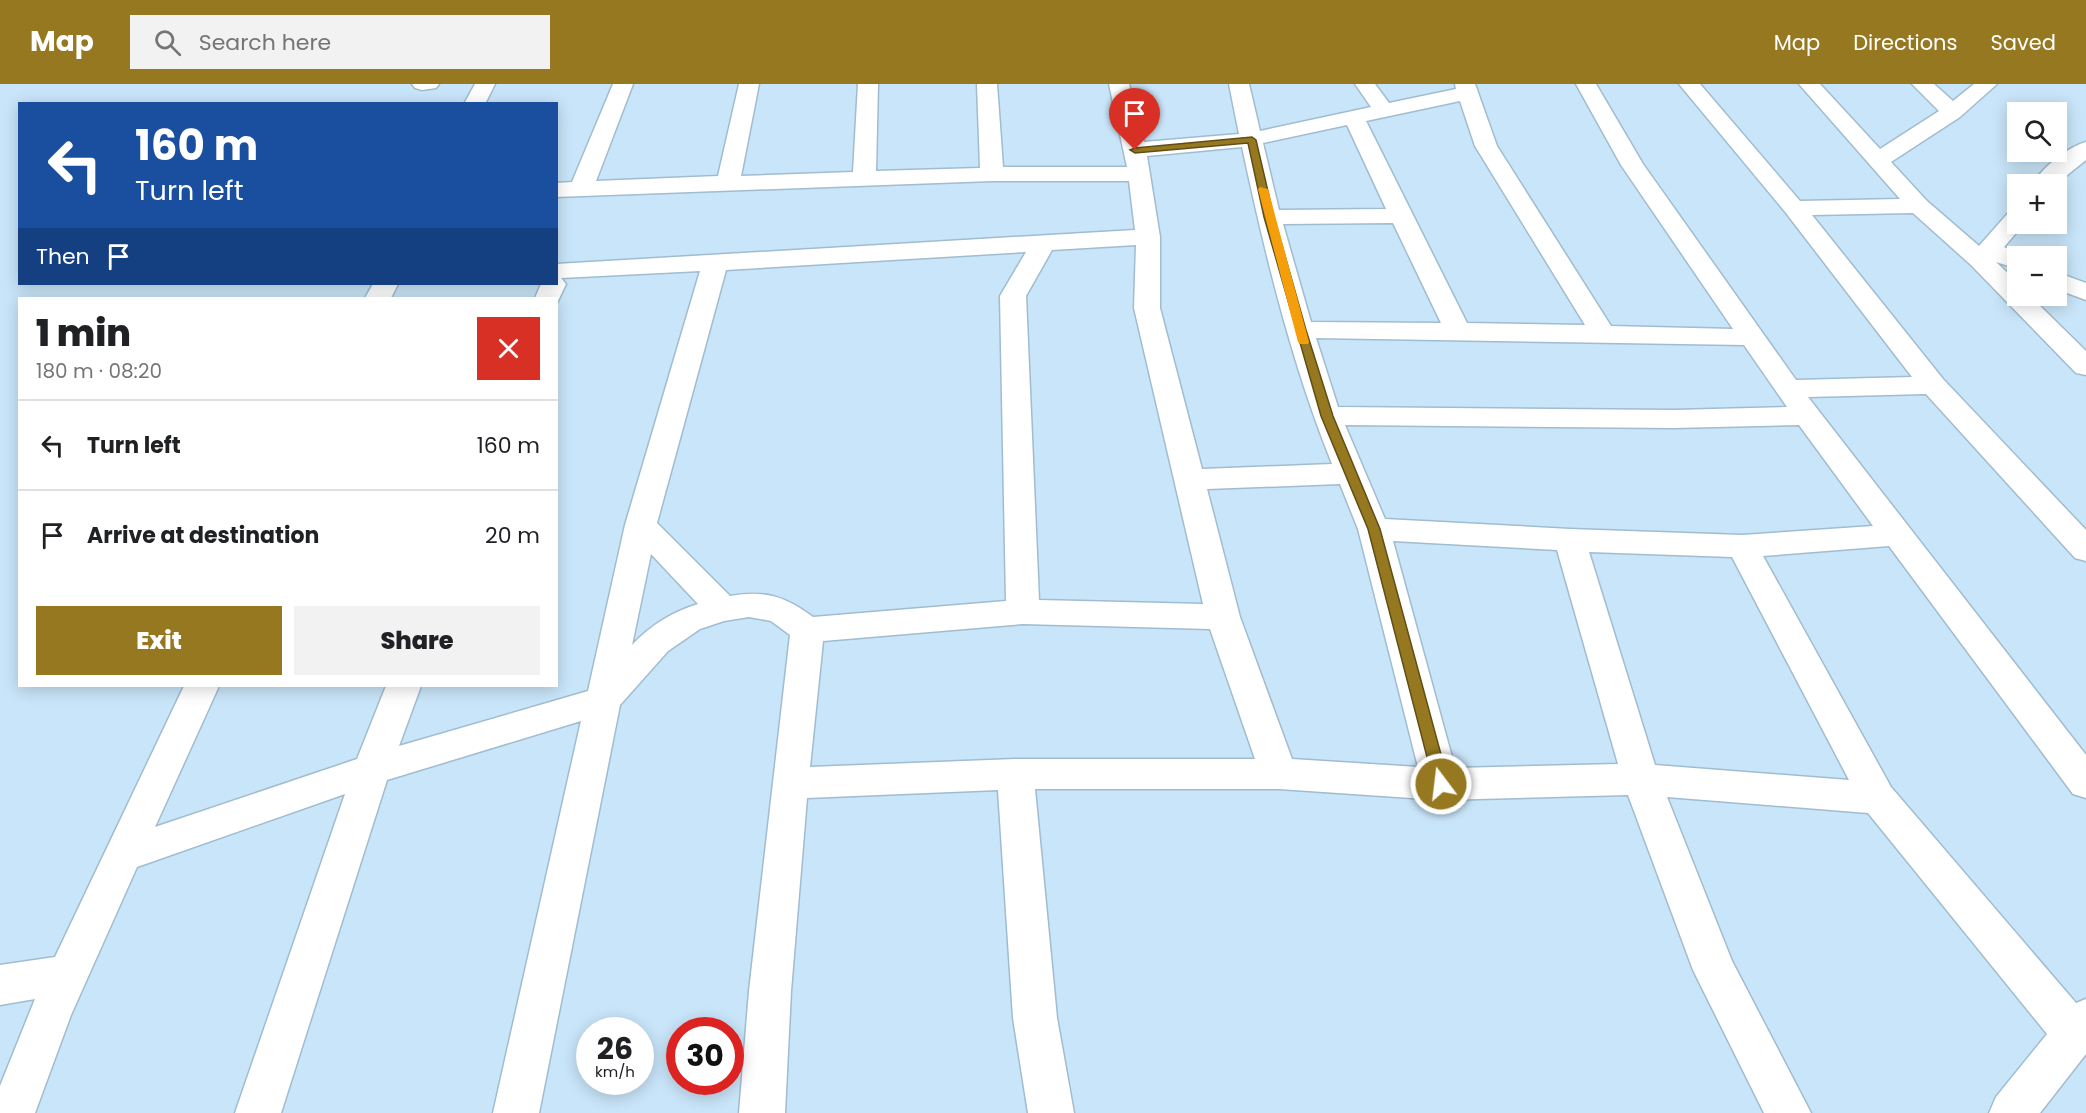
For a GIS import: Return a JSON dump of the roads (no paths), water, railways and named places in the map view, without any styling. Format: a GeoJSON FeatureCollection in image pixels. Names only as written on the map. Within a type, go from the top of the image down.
{"type":"FeatureCollection","features":[{"type":"Feature","properties":{"kind":"street"},"geometry":{"type":"LineString","coordinates":[[422,84],[429,84]]}},
{"type":"Feature","properties":{"kind":"street"},"geometry":{"type":"LineString","coordinates":[[475,102],[485,84]]}},
{"type":"Feature","properties":{"kind":"street"},"geometry":{"type":"LineString","coordinates":[[581,188],[623,84]]}},
{"type":"Feature","properties":{"kind":"street"},"geometry":{"type":"LineString","coordinates":[[728,183],[749,84]]}},
{"type":"Feature","properties":{"kind":"street"},"geometry":{"type":"LineString","coordinates":[[864,178],[868,84]]}},
{"type":"Feature","properties":{"kind":"street"},"geometry":{"type":"LineString","coordinates":[[987,84],[992,174]]}},
{"type":"Feature","properties":{"kind":"street"},"geometry":{"type":"LineString","coordinates":[[1119,84],[1137,162],[1148,237],[1147,308],[1223,617],[1279,774]]}},
{"type":"Feature","properties":{"kind":"street"},"geometry":{"type":"LineString","coordinates":[[1239,84],[1269,217],[1300,330],[1327,416],[1374,529],[1441,784]]}},
{"type":"Feature","properties":{"kind":"street"},"geometry":{"type":"LineString","coordinates":[[1365,84],[1383,110]]}},
{"type":"Feature","properties":{"kind":"street"},"geometry":{"type":"LineString","coordinates":[[1586,84],[1632,165],[1807,416],[2086,783]]}},
{"type":"Feature","properties":{"kind":"street"},"geometry":{"type":"LineString","coordinates":[[1689,84],[1794,208],[1933,385],[2086,550]]}},
{"type":"Feature","properties":{"kind":"street"},"geometry":{"type":"LineString","coordinates":[[1809,84],[1919,206],[1984,255],[2086,367]]}},
{"type":"Feature","properties":{"kind":"street"},"geometry":{"type":"LineString","coordinates":[[1922,84],[1952,112]]}},
{"type":"Feature","properties":{"kind":"street"},"geometry":{"type":"LineString","coordinates":[[1879,160],[1952,112],[1987,84]]}},
{"type":"Feature","properties":{"kind":"street"},"geometry":{"type":"LineString","coordinates":[[558,190],[992,174],[1137,162],[1252,140],[1466,89],[1486,146],[1604,335]]}},
{"type":"Feature","properties":{"kind":"street"},"geometry":{"type":"LineString","coordinates":[[1353,117],[1368,143],[1458,331]]}},
{"type":"Feature","properties":{"kind":"street"},"geometry":{"type":"LineString","coordinates":[[2053,174],[2086,149]]}},
{"type":"Feature","properties":{"kind":"street"},"geometry":{"type":"LineString","coordinates":[[1794,208],[1919,206]]}},
{"type":"Feature","properties":{"kind":"street"},"geometry":{"type":"LineString","coordinates":[[1269,217],[1401,216]]}},
{"type":"Feature","properties":{"kind":"street"},"geometry":{"type":"LineString","coordinates":[[1984,255],[2007,229]]}},
{"type":"Feature","properties":{"kind":"street"},"geometry":{"type":"LineString","coordinates":[[558,280],[715,263],[1148,237]]}},
{"type":"Feature","properties":{"kind":"street"},"geometry":{"type":"LineString","coordinates":[[1023,612],[1013,296],[1044,242]]}},
{"type":"Feature","properties":{"kind":"street"},"geometry":{"type":"LineString","coordinates":[[1984,255],[2007,260]]}},
{"type":"Feature","properties":{"kind":"street"},"geometry":{"type":"LineString","coordinates":[[516,1113],[641,525],[715,263]]}},
{"type":"Feature","properties":{"kind":"street"},"geometry":{"type":"LineString","coordinates":[[2067,284],[2086,292]]}},
{"type":"Feature","properties":{"kind":"street"},"geometry":{"type":"LineString","coordinates":[[1300,330],[1752,337]]}},
{"type":"Feature","properties":{"kind":"street"},"geometry":{"type":"LineString","coordinates":[[1789,389],[1933,385]]}},
{"type":"Feature","properties":{"kind":"street"},"geometry":{"type":"LineString","coordinates":[[1327,416],[1662,419],[1807,416]]}},
{"type":"Feature","properties":{"kind":"street"},"geometry":{"type":"LineString","coordinates":[[1188,480],[1352,473]]}},
{"type":"Feature","properties":{"kind":"street"},"geometry":{"type":"LineString","coordinates":[[641,525],[723,609]]}},
{"type":"Feature","properties":{"kind":"street"},"geometry":{"type":"LineString","coordinates":[[1374,529],[1570,540],[1742,546],[1896,535]]}},
{"type":"Feature","properties":{"kind":"street"},"geometry":{"type":"LineString","coordinates":[[1570,540],[1641,778],[1714,970],[1788,1113]]}},
{"type":"Feature","properties":{"kind":"street"},"geometry":{"type":"LineString","coordinates":[[1742,546],[1878,798],[2080,1027],[2012,1113]]}},
{"type":"Feature","properties":{"kind":"street"},"geometry":{"type":"LineString","coordinates":[[123,855],[372,769],[604,700],[656,642],[688,620],[723,609],[749,605],[780,610],[807,630],[1023,612],[1223,617]]}},
{"type":"Feature","properties":{"kind":"street"},"geometry":{"type":"LineString","coordinates":[[762,1113],[770,991],[807,630]]}},
{"type":"Feature","properties":{"kind":"street"},"geometry":{"type":"LineString","coordinates":[[12,1113],[50,1013],[201,687]]}},
{"type":"Feature","properties":{"kind":"street"},"geometry":{"type":"LineString","coordinates":[[258,1113],[372,769],[403,687]]}},
{"type":"Feature","properties":{"kind":"street"},"geometry":{"type":"LineString","coordinates":[[790,783],[1015,774],[1279,774],[1441,784],[1641,778],[1878,798]]}},
{"type":"Feature","properties":{"kind":"street"},"geometry":{"type":"LineString","coordinates":[[1015,774],[1035,1018],[1051,1113]]}},
{"type":"Feature","properties":{"kind":"street"},"geometry":{"type":"LineString","coordinates":[[0,985],[68,974]]}}]}
